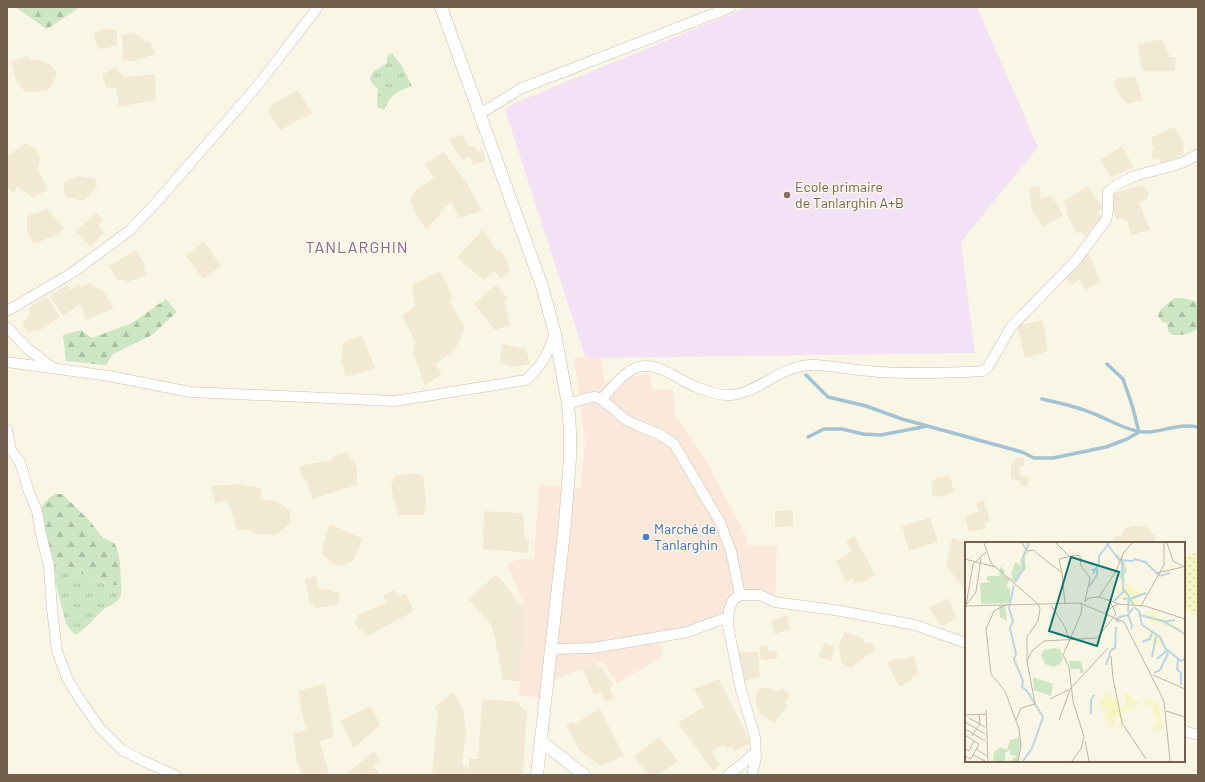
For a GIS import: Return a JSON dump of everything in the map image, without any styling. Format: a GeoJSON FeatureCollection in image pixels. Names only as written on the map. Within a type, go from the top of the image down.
{"type":"FeatureCollection","features":[{"type":"Feature","properties":{"kind":"street"},"geometry":{"type":"LineString","coordinates":[[7,311],[72,273],[129,231],[155,204],[258,85],[292,43],[318,7]]}},
{"type":"Feature","properties":{"kind":"street"},"geometry":{"type":"LineString","coordinates":[[441,7],[542,286],[555,334],[568,404],[570,458],[565,523],[542,742],[537,775]]}},
{"type":"Feature","properties":{"kind":"street"},"geometry":{"type":"LineString","coordinates":[[480,114],[522,88],[731,7]]}},
{"type":"Feature","properties":{"kind":"street"},"geometry":{"type":"LineString","coordinates":[[602,399],[627,373],[646,365],[660,368],[696,387],[718,394],[731,395],[750,390],[778,374],[794,368],[810,365],[879,372],[942,374],[983,371],[988,367],[1011,327],[1077,259],[1106,220],[1108,211],[1108,192],[1114,187],[1143,173],[1181,163],[1198,154]]}},
{"type":"Feature","properties":{"kind":"street"},"geometry":{"type":"LineString","coordinates":[[7,327],[28,349],[53,368]]}},
{"type":"Feature","properties":{"kind":"street"},"geometry":{"type":"LineString","coordinates":[[7,362],[109,376],[190,392],[395,401],[526,380],[539,368],[547,354],[555,334]]}},
{"type":"Feature","properties":{"kind":"street"},"geometry":{"type":"LineString","coordinates":[[568,404],[596,397],[602,399],[612,410],[625,419],[665,436],[674,444],[720,522],[731,552],[740,595]]}},
{"type":"Feature","properties":{"kind":"street"},"geometry":{"type":"LineString","coordinates":[[7,430],[11,450],[20,462],[29,492],[37,511],[41,534],[50,566],[52,609],[57,651],[67,678],[100,728],[122,750],[142,761],[175,775]]}},
{"type":"Feature","properties":{"kind":"street"},"geometry":{"type":"LineString","coordinates":[[752,775],[756,752],[755,737],[741,690],[728,626],[729,610],[733,600],[740,595],[760,595],[774,602],[841,611],[915,625],[965,643]]}},
{"type":"Feature","properties":{"kind":"street"},"geometry":{"type":"LineString","coordinates":[[551,649],[593,648],[673,635],[687,632],[728,617]]}},
{"type":"Feature","properties":{"kind":"street"},"geometry":{"type":"LineString","coordinates":[[1185,731],[1198,735]]}},
{"type":"Feature","properties":{"kind":"street"},"geometry":{"type":"LineString","coordinates":[[542,742],[584,775]]}},
{"type":"Feature","properties":{"kind":"street"},"geometry":{"type":"LineString","coordinates":[[728,775],[756,752]]}},
{"type":"Feature","properties":{"kind":"shaded area"},"geometry":{"type":"Polygon","coordinates":[[[748,7],[977,7],[1038,147],[961,242],[975,353],[601,358],[591,358],[585,356],[505,110],[512,104],[748,7]]]}},
{"type":"Feature","properties":{"kind":"shaded area"},"geometry":{"type":"Polygon","coordinates":[[[108,28],[117,31],[117,46],[98,49],[93,33],[108,28]]]}},
{"type":"Feature","properties":{"kind":"shaded area"},"geometry":{"type":"Polygon","coordinates":[[[132,32],[142,38],[144,42],[150,41],[155,54],[134,61],[123,60],[122,35],[132,32]]]}},
{"type":"Feature","properties":{"kind":"shaded area"},"geometry":{"type":"Polygon","coordinates":[[[1162,39],[1170,57],[1176,57],[1175,71],[1142,71],[1138,44],[1162,39]]]}},
{"type":"Feature","properties":{"kind":"shaded area"},"geometry":{"type":"Polygon","coordinates":[[[28,56],[30,61],[37,59],[50,64],[57,73],[52,86],[45,91],[25,92],[17,82],[11,62],[28,56]]]}},
{"type":"Feature","properties":{"kind":"shaded area"},"geometry":{"type":"Polygon","coordinates":[[[115,67],[124,77],[155,74],[156,100],[119,107],[116,88],[106,88],[102,75],[115,67]]]}},
{"type":"Feature","properties":{"kind":"shaded area"},"geometry":{"type":"Polygon","coordinates":[[[1123,76],[1124,79],[1135,76],[1143,100],[1127,104],[1120,96],[1113,82],[1123,76]]]}},
{"type":"Feature","properties":{"kind":"shaded area"},"geometry":{"type":"Polygon","coordinates":[[[298,90],[312,113],[280,130],[268,112],[271,105],[298,90]]]}},
{"type":"Feature","properties":{"kind":"shaded area"},"geometry":{"type":"Polygon","coordinates":[[[1174,127],[1184,145],[1183,155],[1161,164],[1159,158],[1154,160],[1151,152],[1154,150],[1151,138],[1174,127]]]}},
{"type":"Feature","properties":{"kind":"shaded area"},"geometry":{"type":"Polygon","coordinates":[[[461,134],[469,147],[474,145],[478,152],[483,150],[486,161],[473,165],[470,156],[462,160],[449,140],[461,134]]]}},
{"type":"Feature","properties":{"kind":"shaded area"},"geometry":{"type":"Polygon","coordinates":[[[26,143],[36,149],[40,158],[38,169],[48,190],[32,197],[18,187],[13,193],[7,187],[7,162],[9,161],[7,156],[26,143]]]}},
{"type":"Feature","properties":{"kind":"shaded area"},"geometry":{"type":"Polygon","coordinates":[[[1122,146],[1134,168],[1110,177],[1101,159],[1122,146]]]}},
{"type":"Feature","properties":{"kind":"shaded area"},"geometry":{"type":"Polygon","coordinates":[[[444,152],[468,185],[482,211],[459,218],[451,201],[427,229],[419,220],[410,200],[416,190],[434,178],[424,164],[444,152]]]}},
{"type":"Feature","properties":{"kind":"shaded area"},"geometry":{"type":"Polygon","coordinates":[[[79,176],[96,179],[97,186],[84,201],[66,197],[63,183],[79,176]]]}},
{"type":"Feature","properties":{"kind":"shaded area"},"geometry":{"type":"Polygon","coordinates":[[[1141,185],[1146,188],[1149,194],[1146,200],[1139,202],[1150,230],[1131,235],[1127,220],[1116,218],[1111,202],[1111,193],[1141,185]]]}},
{"type":"Feature","properties":{"kind":"shaded area"},"geometry":{"type":"Polygon","coordinates":[[[1039,186],[1041,199],[1051,195],[1063,215],[1043,227],[1032,210],[1029,189],[1039,186]]]}},
{"type":"Feature","properties":{"kind":"shaded area"},"geometry":{"type":"Polygon","coordinates":[[[1087,186],[1103,208],[1098,213],[1101,218],[1085,236],[1080,231],[1077,234],[1067,215],[1068,211],[1063,202],[1087,186]]]}},
{"type":"Feature","properties":{"kind":"shaded area"},"geometry":{"type":"Polygon","coordinates":[[[47,209],[64,228],[57,235],[34,244],[27,232],[27,216],[47,209]]]}},
{"type":"Feature","properties":{"kind":"shaded area"},"geometry":{"type":"Polygon","coordinates":[[[96,213],[103,220],[99,226],[104,233],[91,247],[76,232],[96,213]]]}},
{"type":"Feature","properties":{"kind":"shaded area"},"geometry":{"type":"Polygon","coordinates":[[[483,229],[497,251],[500,250],[507,260],[510,272],[500,279],[494,271],[484,280],[457,258],[483,229]]]}},
{"type":"Feature","properties":{"kind":"shaded area"},"geometry":{"type":"Polygon","coordinates":[[[204,241],[221,266],[203,279],[186,256],[204,241]]]}},
{"type":"Feature","properties":{"kind":"shaded area"},"geometry":{"type":"Polygon","coordinates":[[[136,250],[146,267],[143,269],[147,275],[127,282],[125,279],[118,281],[109,266],[136,250]]]}},
{"type":"Feature","properties":{"kind":"shaded area"},"geometry":{"type":"Polygon","coordinates":[[[1088,253],[1091,257],[1100,283],[1084,290],[1080,279],[1071,285],[1065,278],[1088,253]]]}},
{"type":"Feature","properties":{"kind":"shaded area"},"geometry":{"type":"Polygon","coordinates":[[[440,271],[448,286],[452,298],[449,301],[465,327],[455,350],[435,364],[442,374],[425,385],[413,353],[415,341],[402,316],[415,306],[412,285],[440,271]]]}},
{"type":"Feature","properties":{"kind":"shaded area"},"geometry":{"type":"Polygon","coordinates":[[[89,283],[103,291],[114,308],[86,320],[80,304],[63,316],[50,296],[67,285],[71,290],[79,284],[82,287],[89,283]]]}},
{"type":"Feature","properties":{"kind":"shaded area"},"geometry":{"type":"Polygon","coordinates":[[[496,285],[508,299],[505,302],[510,325],[495,330],[474,304],[496,285]]]}},
{"type":"Feature","properties":{"kind":"shaded area"},"geometry":{"type":"Polygon","coordinates":[[[46,296],[60,317],[37,332],[35,330],[28,333],[22,322],[28,318],[30,307],[46,296]]]}},
{"type":"Feature","properties":{"kind":"shaded area"},"geometry":{"type":"Polygon","coordinates":[[[1042,320],[1048,351],[1025,358],[1017,326],[1042,320]]]}},
{"type":"Feature","properties":{"kind":"shaded area"},"geometry":{"type":"Polygon","coordinates":[[[362,335],[375,368],[346,377],[341,362],[343,343],[362,335]]]}},
{"type":"Feature","properties":{"kind":"shaded area"},"geometry":{"type":"Polygon","coordinates":[[[502,344],[526,349],[530,364],[513,367],[500,363],[502,344]]]}},
{"type":"Feature","properties":{"kind":"shaded area"},"geometry":{"type":"Polygon","coordinates":[[[585,356],[591,358],[601,358],[605,383],[650,373],[652,390],[673,390],[675,414],[704,457],[745,534],[748,545],[777,546],[775,602],[740,595],[728,617],[659,637],[663,656],[618,683],[602,661],[548,682],[546,699],[519,695],[523,627],[522,604],[521,597],[507,564],[516,560],[534,559],[539,485],[581,488],[585,439],[574,358],[585,356]]]}},
{"type":"Feature","properties":{"kind":"shaded area"},"geometry":{"type":"Polygon","coordinates":[[[348,452],[350,460],[353,459],[357,468],[357,485],[312,499],[306,479],[303,479],[299,466],[332,460],[333,456],[348,452]]]}},
{"type":"Feature","properties":{"kind":"shaded area"},"geometry":{"type":"Polygon","coordinates":[[[1016,458],[1024,458],[1024,466],[1019,467],[1020,476],[1029,477],[1028,487],[1020,486],[1019,480],[1011,479],[1011,465],[1016,458]]]}},
{"type":"Feature","properties":{"kind":"shaded area"},"geometry":{"type":"Polygon","coordinates":[[[412,473],[423,476],[426,497],[424,515],[398,515],[391,487],[395,476],[412,473]]]}},
{"type":"Feature","properties":{"kind":"shaded area"},"geometry":{"type":"Polygon","coordinates":[[[950,476],[954,492],[941,497],[932,496],[932,482],[936,478],[950,476]]]}},
{"type":"Feature","properties":{"kind":"shaded area"},"geometry":{"type":"Polygon","coordinates":[[[237,484],[261,488],[260,499],[276,501],[290,511],[290,524],[276,535],[257,534],[250,530],[237,529],[227,500],[215,503],[211,486],[237,484]]]}},
{"type":"Feature","properties":{"kind":"shaded area"},"geometry":{"type":"Polygon","coordinates":[[[984,500],[990,521],[985,522],[986,528],[969,532],[965,516],[979,512],[976,503],[984,500]]]}},
{"type":"Feature","properties":{"kind":"shaded area"},"geometry":{"type":"Polygon","coordinates":[[[793,510],[793,526],[775,527],[775,511],[793,510]]]}},
{"type":"Feature","properties":{"kind":"shaded area"},"geometry":{"type":"Polygon","coordinates":[[[484,511],[523,513],[525,539],[529,541],[528,553],[483,549],[484,511]]]}},
{"type":"Feature","properties":{"kind":"shaded area"},"geometry":{"type":"Polygon","coordinates":[[[930,518],[938,542],[909,551],[902,526],[930,518]]]}},
{"type":"Feature","properties":{"kind":"shaded area"},"geometry":{"type":"Polygon","coordinates":[[[330,524],[363,539],[353,561],[341,566],[334,564],[322,555],[323,544],[330,524]]]}},
{"type":"Feature","properties":{"kind":"shaded area"},"geometry":{"type":"Polygon","coordinates":[[[1135,526],[1147,527],[1154,535],[1156,542],[1112,542],[1115,536],[1121,536],[1125,528],[1135,526]]]}},
{"type":"Feature","properties":{"kind":"shaded area"},"geometry":{"type":"Polygon","coordinates":[[[854,536],[875,574],[860,584],[858,581],[855,583],[852,579],[846,582],[836,561],[852,551],[846,541],[854,536]]]}},
{"type":"Feature","properties":{"kind":"shaded area"},"geometry":{"type":"Polygon","coordinates":[[[952,538],[965,542],[965,586],[963,587],[946,566],[952,538]]]}},
{"type":"Feature","properties":{"kind":"shaded area"},"geometry":{"type":"Polygon","coordinates":[[[496,574],[509,589],[518,604],[522,604],[523,627],[520,681],[503,680],[492,626],[469,600],[496,574]]]}},
{"type":"Feature","properties":{"kind":"shaded area"},"geometry":{"type":"Polygon","coordinates":[[[316,576],[319,588],[340,593],[337,605],[315,608],[310,602],[305,579],[316,576]]]}},
{"type":"Feature","properties":{"kind":"shaded area"},"geometry":{"type":"Polygon","coordinates":[[[395,590],[398,597],[406,593],[414,611],[366,637],[363,629],[360,631],[355,624],[358,615],[386,603],[383,595],[395,590]]]}},
{"type":"Feature","properties":{"kind":"shaded area"},"geometry":{"type":"Polygon","coordinates":[[[949,598],[956,619],[941,626],[929,608],[949,598]]]}},
{"type":"Feature","properties":{"kind":"shaded area"},"geometry":{"type":"Polygon","coordinates":[[[787,615],[790,629],[774,634],[771,621],[787,615]]]}},
{"type":"Feature","properties":{"kind":"shaded area"},"geometry":{"type":"Polygon","coordinates":[[[845,632],[863,638],[865,644],[872,642],[875,652],[867,655],[851,668],[841,663],[839,645],[845,632]]]}},
{"type":"Feature","properties":{"kind":"shaded area"},"geometry":{"type":"Polygon","coordinates":[[[825,643],[835,647],[831,661],[818,656],[825,643]]]}},
{"type":"Feature","properties":{"kind":"shaded area"},"geometry":{"type":"Polygon","coordinates":[[[767,645],[768,651],[777,651],[777,659],[761,660],[759,646],[767,645]]]}},
{"type":"Feature","properties":{"kind":"shaded area"},"geometry":{"type":"Polygon","coordinates":[[[758,652],[760,677],[743,681],[736,653],[758,652]]]}},
{"type":"Feature","properties":{"kind":"shaded area"},"geometry":{"type":"Polygon","coordinates":[[[914,656],[919,674],[911,677],[912,680],[899,687],[887,662],[901,658],[902,660],[914,656]]]}},
{"type":"Feature","properties":{"kind":"shaded area"},"geometry":{"type":"Polygon","coordinates":[[[595,662],[597,669],[601,667],[613,685],[610,688],[614,699],[605,701],[601,692],[594,695],[582,668],[595,662]]]}},
{"type":"Feature","properties":{"kind":"shaded area"},"geometry":{"type":"Polygon","coordinates":[[[719,679],[751,743],[734,751],[732,747],[728,749],[724,745],[712,751],[720,765],[713,771],[678,723],[704,707],[694,689],[719,679]]]}},
{"type":"Feature","properties":{"kind":"shaded area"},"geometry":{"type":"Polygon","coordinates":[[[325,684],[334,737],[320,741],[329,775],[302,775],[296,758],[293,733],[306,730],[298,691],[325,684]]]}},
{"type":"Feature","properties":{"kind":"shaded area"},"geometry":{"type":"Polygon","coordinates":[[[768,687],[778,692],[783,688],[790,695],[785,702],[788,705],[774,723],[761,715],[755,704],[757,690],[768,687]]]}},
{"type":"Feature","properties":{"kind":"shaded area"},"geometry":{"type":"Polygon","coordinates":[[[453,692],[463,709],[466,732],[462,765],[469,769],[469,759],[478,759],[482,699],[519,702],[522,709],[527,711],[523,775],[432,775],[438,714],[435,707],[453,692]]]}},
{"type":"Feature","properties":{"kind":"shaded area"},"geometry":{"type":"Polygon","coordinates":[[[371,706],[380,725],[354,748],[340,721],[371,706]]]}},
{"type":"Feature","properties":{"kind":"shaded area"},"geometry":{"type":"Polygon","coordinates":[[[600,709],[624,756],[601,766],[580,751],[566,725],[572,722],[574,724],[600,709]]]}},
{"type":"Feature","properties":{"kind":"shaded area"},"geometry":{"type":"Polygon","coordinates":[[[660,737],[678,762],[657,775],[648,775],[634,756],[660,737]]]}},
{"type":"Feature","properties":{"kind":"shaded area"},"geometry":{"type":"Polygon","coordinates":[[[374,751],[380,760],[373,765],[380,775],[345,775],[374,751]]]}},
{"type":"Feature","properties":{"kind":"green space"},"geometry":{"type":"Polygon","coordinates":[[[15,7],[80,7],[47,29],[15,7]]]}},
{"type":"Feature","properties":{"kind":"green space"},"geometry":{"type":"Polygon","coordinates":[[[392,53],[402,66],[412,86],[395,94],[384,110],[377,107],[378,89],[372,83],[370,78],[374,71],[386,64],[388,55],[392,53]]]}},
{"type":"Feature","properties":{"kind":"green space"},"geometry":{"type":"Polygon","coordinates":[[[1175,298],[1184,298],[1196,302],[1198,310],[1198,328],[1192,332],[1183,335],[1172,335],[1168,331],[1167,323],[1162,322],[1158,316],[1161,309],[1175,298]]]}},
{"type":"Feature","properties":{"kind":"green space"},"geometry":{"type":"Polygon","coordinates":[[[166,299],[177,312],[152,335],[113,354],[106,365],[66,361],[63,335],[81,330],[92,338],[132,323],[166,299]]]}},
{"type":"Feature","properties":{"kind":"green space"},"geometry":{"type":"Polygon","coordinates":[[[55,494],[62,494],[89,520],[102,537],[114,543],[117,548],[120,563],[121,585],[109,585],[86,576],[52,557],[41,511],[44,503],[55,494]]]}},
{"type":"Feature","properties":{"kind":"green space"},"geometry":{"type":"Polygon","coordinates":[[[52,557],[86,576],[108,585],[121,585],[121,594],[118,600],[105,608],[86,627],[75,635],[66,624],[57,589],[52,557]]]}},
{"type":"Feature","properties":{"kind":"sand"},"geometry":{"type":"Polygon","coordinates":[[[1198,554],[1198,616],[1193,615],[1185,608],[1185,556],[1198,554]]]}},
{"type":"Feature","properties":{"kind":"waterway"},"geometry":{"type":"LineString","coordinates":[[806,375],[828,397],[866,406],[902,419],[1022,452],[1034,458],[1053,458],[1106,447],[1127,439],[1139,432],[1123,379],[1107,364]]}},
{"type":"Feature","properties":{"kind":"waterway"},"geometry":{"type":"LineString","coordinates":[[1042,399],[1080,408],[1125,428],[1137,431],[1151,432],[1182,426],[1198,427]]}},
{"type":"Feature","properties":{"kind":"waterway"},"geometry":{"type":"LineString","coordinates":[[808,437],[824,429],[842,429],[863,434],[881,435],[928,426]]}},
{"type":"Feature","properties":{"kind":"place","name":"Ecole primaire de Tanlarghin A+B"},"geometry":{"type":"Point","coordinates":[787,195]}},
{"type":"Feature","properties":{"kind":"place","name":"Marché de Tanlarghin"},"geometry":{"type":"Point","coordinates":[646,537]}},
{"type":"Feature","properties":{"kind":"district","name":"TANLARGHIN"},"geometry":{"type":"Point","coordinates":[357,247]}}]}
